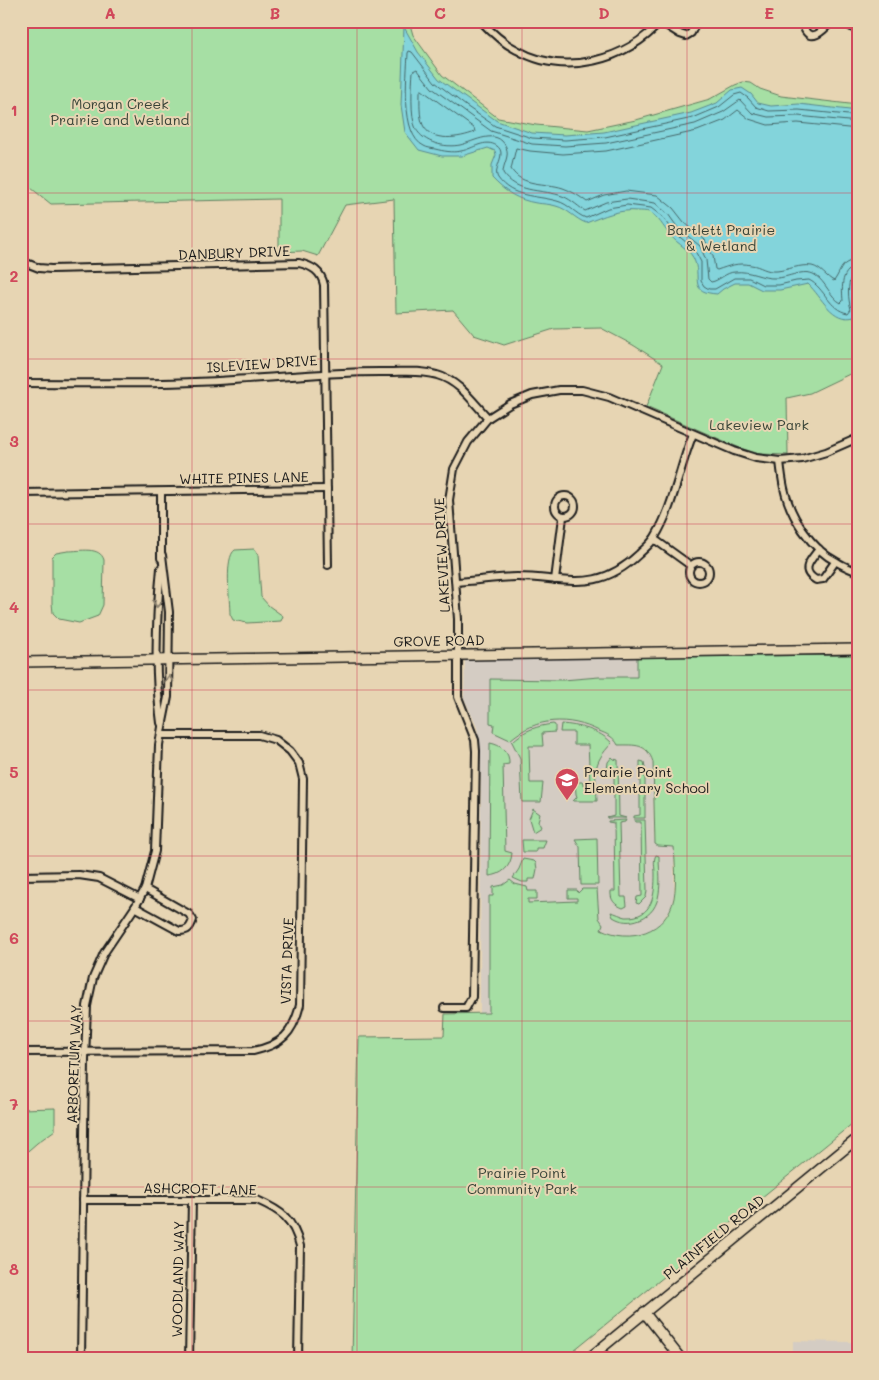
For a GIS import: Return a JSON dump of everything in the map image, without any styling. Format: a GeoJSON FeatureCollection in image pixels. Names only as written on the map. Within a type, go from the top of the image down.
{"type":"FeatureCollection","features":[{"type":"Feature","properties":{"kind":"street"},"geometry":{"type":"LineString","coordinates":[[482,21],[496,37],[518,51],[544,60],[566,64],[595,62],[623,51],[642,40],[661,22],[686,36],[691,33],[694,27],[693,21]]}},
{"type":"Feature","properties":{"kind":"street"},"geometry":{"type":"LineString","coordinates":[[805,21],[803,25],[805,31],[815,36],[820,34],[832,21]]}},
{"type":"Feature","properties":{"kind":"street"},"geometry":{"type":"LineString","coordinates":[[842,21],[858,31]]}},
{"type":"Feature","properties":{"kind":"street","name":"DANBURY DRIVE"},"geometry":{"type":"LineString","coordinates":[[21,262],[38,268],[52,269],[299,263],[312,267],[320,275],[324,285],[328,565]]}},
{"type":"Feature","properties":{"kind":"street","name":"ISLEVIEW DRIVE"},"geometry":{"type":"LineString","coordinates":[[21,383],[130,383],[232,380],[326,373],[415,372],[437,374],[455,384],[488,418]]}},
{"type":"Feature","properties":{"kind":"street","name":"LAKEVIEW DRIVE"},"geometry":{"type":"LineString","coordinates":[[444,1008],[466,1008],[472,997],[476,751],[475,740],[458,697],[459,655],[456,582],[449,500],[454,469],[468,442],[488,418],[510,404],[532,395],[559,390],[582,390],[612,399],[734,451],[756,458],[780,461],[802,459],[826,452],[858,438]]}},
{"type":"Feature","properties":{"kind":"street"},"geometry":{"type":"LineString","coordinates":[[456,582],[517,577],[575,582],[605,576],[631,561],[654,539],[668,508],[679,470],[693,434]]}},
{"type":"Feature","properties":{"kind":"street"},"geometry":{"type":"LineString","coordinates":[[780,461],[784,490],[792,511],[806,534],[819,549],[835,562],[858,572]]}},
{"type":"Feature","properties":{"kind":"street","name":"WHITE PINES LANE"},"geometry":{"type":"LineString","coordinates":[[21,494],[327,489]]}},
{"type":"Feature","properties":{"kind":"street","name":"ARBORETUM WAY"},"geometry":{"type":"LineString","coordinates":[[81,1359],[87,1006],[93,978],[104,953],[135,908],[145,889],[155,851],[161,735],[168,697],[169,660],[169,612],[162,555],[161,492]]}},
{"type":"Feature","properties":{"kind":"street"},"geometry":{"type":"LineString","coordinates":[[555,580],[563,517]]}},
{"type":"Feature","properties":{"kind":"street"},"geometry":{"type":"LineString","coordinates":[[654,539],[690,565]]}},
{"type":"Feature","properties":{"kind":"street"},"geometry":{"type":"LineString","coordinates":[[819,549],[808,564],[807,571],[810,577],[816,580],[823,579],[835,562]]}},
{"type":"Feature","properties":{"kind":"street","name":"ARBORETUM WAY"},"geometry":{"type":"LineString","coordinates":[[162,555],[156,614],[157,696],[162,727]]}},
{"type":"Feature","properties":{"kind":"street","name":"GROVE ROAD"},"geometry":{"type":"LineString","coordinates":[[21,662],[858,649]]}},
{"type":"Feature","properties":{"kind":"street","name":"VISTA DRIVE"},"geometry":{"type":"LineString","coordinates":[[21,1052],[254,1051],[270,1048],[282,1040],[297,1017],[300,1004],[303,779],[299,764],[290,751],[276,740],[259,735],[161,735]]}},
{"type":"Feature","properties":{"kind":"street"},"geometry":{"type":"LineString","coordinates":[[21,876],[79,875],[99,878],[140,899]]}},
{"type":"Feature","properties":{"kind":"street"},"geometry":{"type":"LineString","coordinates":[[135,908],[179,931],[186,931],[191,927],[192,920],[189,914],[145,889]]}},
{"type":"Feature","properties":{"kind":"street","name":"PLAINFIELD ROAD"},"geometry":{"type":"LineString","coordinates":[[588,1359],[858,1138]]}},
{"type":"Feature","properties":{"kind":"street","name":"ASHCROFT LANE"},"geometry":{"type":"LineString","coordinates":[[83,1200],[257,1200],[280,1211],[290,1221],[300,1246],[298,1359]]}},
{"type":"Feature","properties":{"kind":"street","name":"WOODLAND WAY"},"geometry":{"type":"LineString","coordinates":[[189,1359],[192,1200]]}},
{"type":"Feature","properties":{"kind":"street"},"geometry":{"type":"LineString","coordinates":[[644,1312],[681,1359]]}},
{"type":"Feature","properties":{"kind":"shaded area","name":"Prairie Point Elementary School"},"geometry":{"type":"Polygon","coordinates":[[[637,657],[639,745],[650,754],[653,762],[654,839],[674,847],[674,894],[671,908],[660,924],[652,930],[639,935],[621,936],[598,928],[598,1011],[480,1013],[481,754],[477,727],[464,698],[465,659],[637,657]]]}},
{"type":"Feature","properties":{"kind":"shaded area"},"geometry":{"type":"Polygon","coordinates":[[[793,1341],[850,1342],[858,1345],[858,1359],[793,1359],[793,1341]]]}},
{"type":"Feature","properties":{"kind":"green space","name":"Bartlett Prairie & Wetland"},"geometry":{"type":"Polygon","coordinates":[[[21,21],[409,21],[413,35],[442,75],[498,118],[536,125],[588,130],[636,120],[710,99],[743,82],[751,83],[760,89],[781,96],[858,105],[858,370],[810,393],[787,398],[788,455],[760,454],[740,448],[646,407],[663,364],[601,328],[554,329],[504,345],[474,335],[453,310],[396,313],[394,199],[345,205],[318,256],[302,251],[279,252],[279,199],[51,204],[21,180],[21,21]]]}},
{"type":"Feature","properties":{"kind":"green space"},"geometry":{"type":"Polygon","coordinates":[[[254,549],[258,555],[261,597],[269,606],[283,616],[281,621],[247,623],[233,620],[230,614],[229,570],[232,554],[235,550],[254,549]]]}},
{"type":"Feature","properties":{"kind":"green space"},"geometry":{"type":"Polygon","coordinates":[[[94,551],[102,556],[104,560],[103,605],[98,616],[79,623],[59,619],[53,613],[52,557],[56,553],[94,551]]]}},
{"type":"Feature","properties":{"kind":"green space","name":"Prairie Point Community Park"},"geometry":{"type":"Polygon","coordinates":[[[858,655],[858,1119],[563,1359],[352,1359],[359,1037],[444,1036],[445,1014],[489,1013],[489,896],[493,896],[493,887],[503,885],[510,880],[515,884],[527,887],[528,891],[537,891],[537,899],[528,899],[528,903],[577,901],[577,898],[568,898],[568,890],[577,890],[578,893],[582,889],[597,889],[599,918],[603,924],[601,929],[624,935],[635,935],[655,927],[664,920],[674,898],[676,879],[674,847],[658,846],[655,844],[653,762],[647,751],[640,746],[618,745],[605,733],[588,726],[565,721],[542,723],[520,732],[510,740],[493,732],[494,724],[490,723],[490,679],[563,680],[599,677],[637,677],[637,657],[858,655]]]}},
{"type":"Feature","properties":{"kind":"green space"},"geometry":{"type":"Polygon","coordinates":[[[561,724],[588,729],[607,738],[612,743],[601,757],[596,769],[597,801],[573,801],[577,797],[575,782],[583,782],[583,785],[590,783],[588,745],[574,745],[574,732],[560,732],[561,724]]]}},
{"type":"Feature","properties":{"kind":"green space"},"geometry":{"type":"Polygon","coordinates":[[[555,725],[555,732],[542,733],[543,746],[529,746],[530,783],[543,783],[541,802],[522,802],[520,758],[512,742],[521,734],[531,729],[555,725]]]}},
{"type":"Feature","properties":{"kind":"green space"},"geometry":{"type":"Polygon","coordinates":[[[490,743],[498,745],[504,750],[509,760],[509,764],[503,765],[505,851],[512,853],[508,866],[502,872],[489,876],[490,743]]]}},
{"type":"Feature","properties":{"kind":"green space"},"geometry":{"type":"Polygon","coordinates":[[[612,757],[618,760],[619,816],[626,818],[607,818],[614,816],[614,772],[607,770],[608,762],[612,757]]]}},
{"type":"Feature","properties":{"kind":"green space"},"geometry":{"type":"Polygon","coordinates":[[[640,761],[644,762],[645,767],[645,818],[634,818],[634,816],[640,815],[640,761]]]}},
{"type":"Feature","properties":{"kind":"green space"},"geometry":{"type":"Polygon","coordinates":[[[533,809],[540,814],[538,821],[541,827],[533,832],[529,819],[533,809]]]}},
{"type":"Feature","properties":{"kind":"green space"},"geometry":{"type":"Polygon","coordinates":[[[626,820],[619,823],[621,897],[626,897],[627,906],[623,908],[615,904],[611,897],[611,891],[615,891],[614,823],[608,821],[626,820]]]}},
{"type":"Feature","properties":{"kind":"green space"},"geometry":{"type":"Polygon","coordinates":[[[634,820],[645,820],[647,890],[646,897],[639,904],[636,903],[637,897],[642,896],[641,822],[635,822],[634,820]]]}},
{"type":"Feature","properties":{"kind":"green space"},"geometry":{"type":"Polygon","coordinates":[[[597,838],[598,885],[581,885],[580,847],[575,839],[597,838]]]}},
{"type":"Feature","properties":{"kind":"green space"},"geometry":{"type":"Polygon","coordinates":[[[522,840],[546,840],[543,848],[536,848],[536,852],[523,852],[522,840]]]}},
{"type":"Feature","properties":{"kind":"green space"},"geometry":{"type":"Polygon","coordinates":[[[656,855],[659,856],[660,886],[657,902],[653,909],[648,915],[633,921],[622,921],[613,917],[611,912],[626,917],[642,914],[647,909],[653,897],[654,861],[656,855]]]}},
{"type":"Feature","properties":{"kind":"green space"},"geometry":{"type":"Polygon","coordinates":[[[523,859],[536,863],[535,879],[528,879],[528,882],[522,882],[513,878],[523,859]]]}},
{"type":"Feature","properties":{"kind":"green space"},"geometry":{"type":"Polygon","coordinates":[[[55,1108],[55,1130],[21,1157],[21,1109],[55,1108]]]}},
{"type":"Feature","properties":{"kind":"water"},"geometry":{"type":"Polygon","coordinates":[[[404,27],[418,52],[439,79],[497,121],[532,133],[565,135],[604,132],[691,113],[717,103],[732,90],[742,88],[751,94],[758,103],[771,106],[799,104],[858,111],[858,271],[854,283],[856,310],[854,317],[846,318],[833,313],[808,284],[780,290],[762,290],[748,283],[735,283],[717,294],[708,293],[699,288],[697,268],[691,254],[649,212],[618,212],[586,223],[560,207],[523,200],[512,195],[492,178],[495,151],[488,148],[462,156],[442,156],[419,150],[405,132],[401,105],[404,27]]]}},
{"type":"Feature","properties":{"kind":"place","name":"Prairie Point Elementary School"},"geometry":{"type":"Point","coordinates":[567,801]}},
{"type":"Feature","properties":{"kind":"park label","name":"Morgan Creek Prairie and Wetland"},"geometry":{"type":"Point","coordinates":[120,112]}},
{"type":"Feature","properties":{"kind":"park label","name":"Lakeview Park"},"geometry":{"type":"Point","coordinates":[759,425]}}]}
